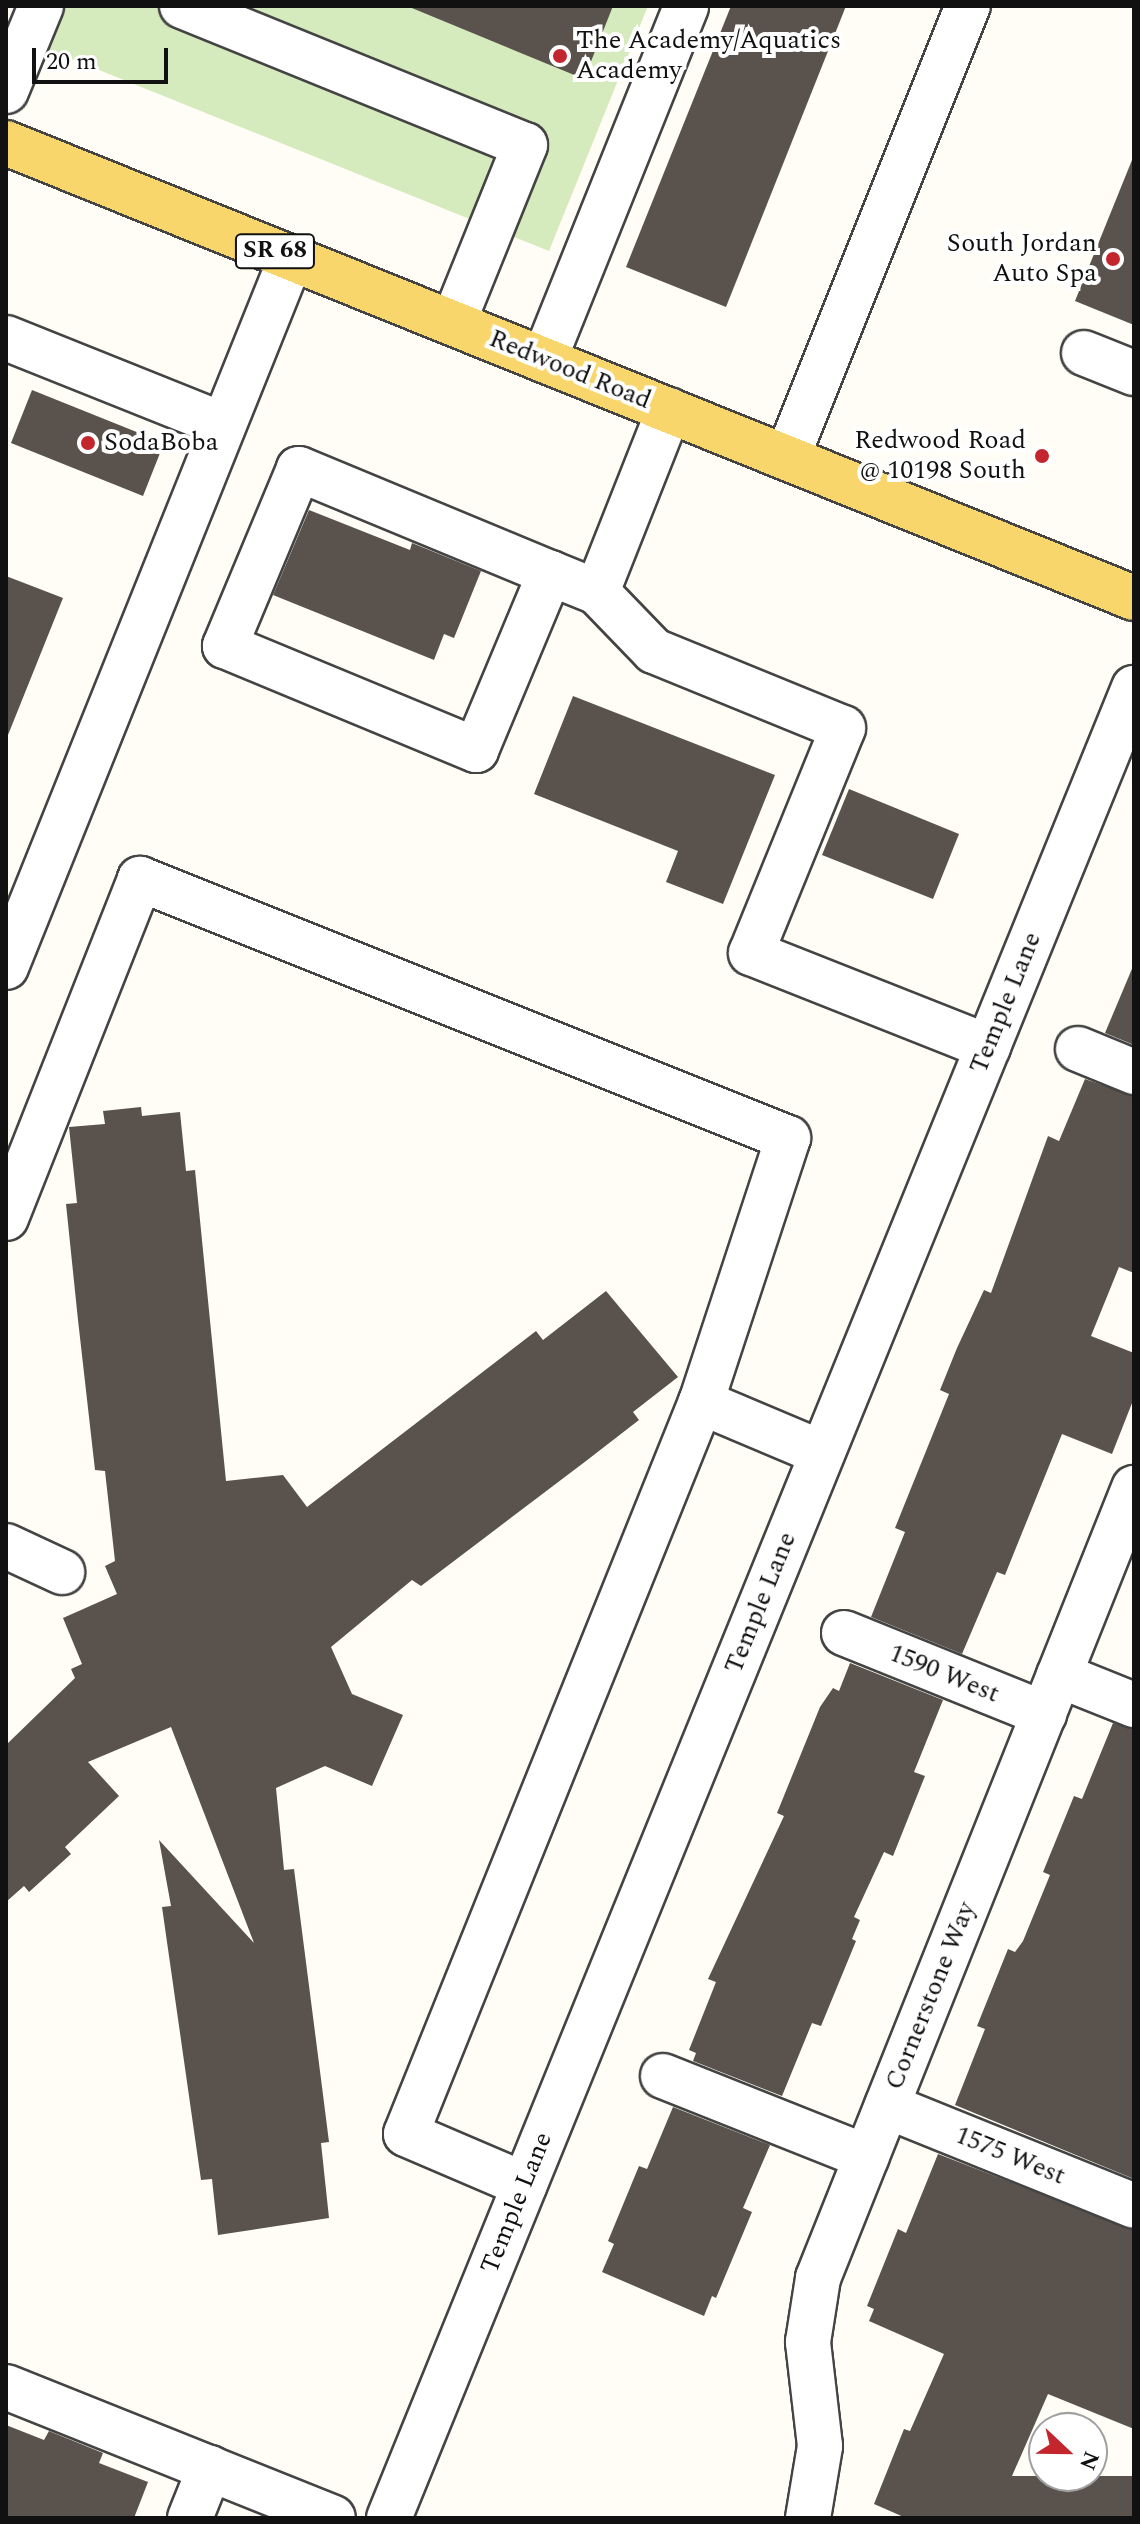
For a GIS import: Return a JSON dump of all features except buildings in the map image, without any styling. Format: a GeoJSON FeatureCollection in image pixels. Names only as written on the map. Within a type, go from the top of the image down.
{"type":"FeatureCollection","features":[{"type":"Feature","properties":{"kind":"main road","name":"Redwood Road"},"geometry":{"type":"LineString","coordinates":[[6,143],[1134,598]]}},
{"type":"Feature","properties":{"kind":"street"},"geometry":{"type":"LineString","coordinates":[[6,91],[41,6]]}},
{"type":"Feature","properties":{"kind":"street"},"geometry":{"type":"LineString","coordinates":[[182,6],[525,145],[453,323]]}},
{"type":"Feature","properties":{"kind":"street"},"geometry":{"type":"LineString","coordinates":[[544,360],[686,6]]}},
{"type":"Feature","properties":{"kind":"street"},"geometry":{"type":"LineString","coordinates":[[787,458],[968,6]]}},
{"type":"Feature","properties":{"kind":"street"},"geometry":{"type":"LineString","coordinates":[[6,967],[291,258]]}},
{"type":"Feature","properties":{"kind":"street"},"geometry":{"type":"LineString","coordinates":[[6,338],[223,425]]}},
{"type":"Feature","properties":{"kind":"street"},"geometry":{"type":"LineString","coordinates":[[1084,353],[1134,373]]}},
{"type":"Feature","properties":{"kind":"street"},"geometry":{"type":"LineString","coordinates":[[597,592],[669,410]]}},
{"type":"Feature","properties":{"kind":"street"},"geometry":{"type":"LineString","coordinates":[[550,573],[476,750],[225,646],[299,469],[597,592],[654,651],[843,728],[751,953],[988,1047]]}},
{"type":"Feature","properties":{"kind":"street","name":"Temple Lane"},"geometry":{"type":"LineString","coordinates":[[389,2518],[1134,688]]}},
{"type":"Feature","properties":{"kind":"street"},"geometry":{"type":"LineString","coordinates":[[6,1218],[140,879],[788,1138],[701,1402],[406,2134],[525,2185]]}},
{"type":"Feature","properties":{"kind":"street"},"geometry":{"type":"LineString","coordinates":[[1078,1049],[1134,1072]]}},
{"type":"Feature","properties":{"kind":"street"},"geometry":{"type":"LineString","coordinates":[[701,1402],[822,1453]]}},
{"type":"Feature","properties":{"kind":"street","name":"Cornerstone Way"},"geometry":{"type":"LineString","coordinates":[[808,2518],[820,2446],[808,2342],[810,2309],[887,2106],[1134,1488]]}},
{"type":"Feature","properties":{"kind":"street"},"geometry":{"type":"LineString","coordinates":[[6,1546],[62,1572]]}},
{"type":"Feature","properties":{"kind":"street","name":"1590 West"},"geometry":{"type":"LineString","coordinates":[[844,1633],[1051,1694],[1134,1705]]}},
{"type":"Feature","properties":{"kind":"street"},"geometry":{"type":"LineString","coordinates":[[663,2076],[867,2157]]}},
{"type":"Feature","properties":{"kind":"street","name":"1575 West"},"geometry":{"type":"LineString","coordinates":[[887,2106],[1134,2206]]}},
{"type":"Feature","properties":{"kind":"street"},"geometry":{"type":"LineString","coordinates":[[6,2387],[333,2518]]}},
{"type":"Feature","properties":{"kind":"street"},"geometry":{"type":"LineString","coordinates":[[190,2518],[210,2468]]}},
{"type":"Feature","properties":{"kind":"green space"},"geometry":{"type":"Polygon","coordinates":[[[40,6],[648,6],[549,251],[27,41],[40,6]]]}},
{"type":"Feature","properties":{"kind":"place","name":"The Academy/Aquatics Academy"},"geometry":{"type":"Point","coordinates":[560,56]}},
{"type":"Feature","properties":{"kind":"place","name":"South Jordan Auto Spa"},"geometry":{"type":"Point","coordinates":[1113,259]}},
{"type":"Feature","properties":{"kind":"place","name":"SodaBoba"},"geometry":{"type":"Point","coordinates":[88,443]}},
{"type":"Feature","properties":{"kind":"place","name":"Redwood Road @ 10198 South"},"geometry":{"type":"Point","coordinates":[1042,456]}}]}
